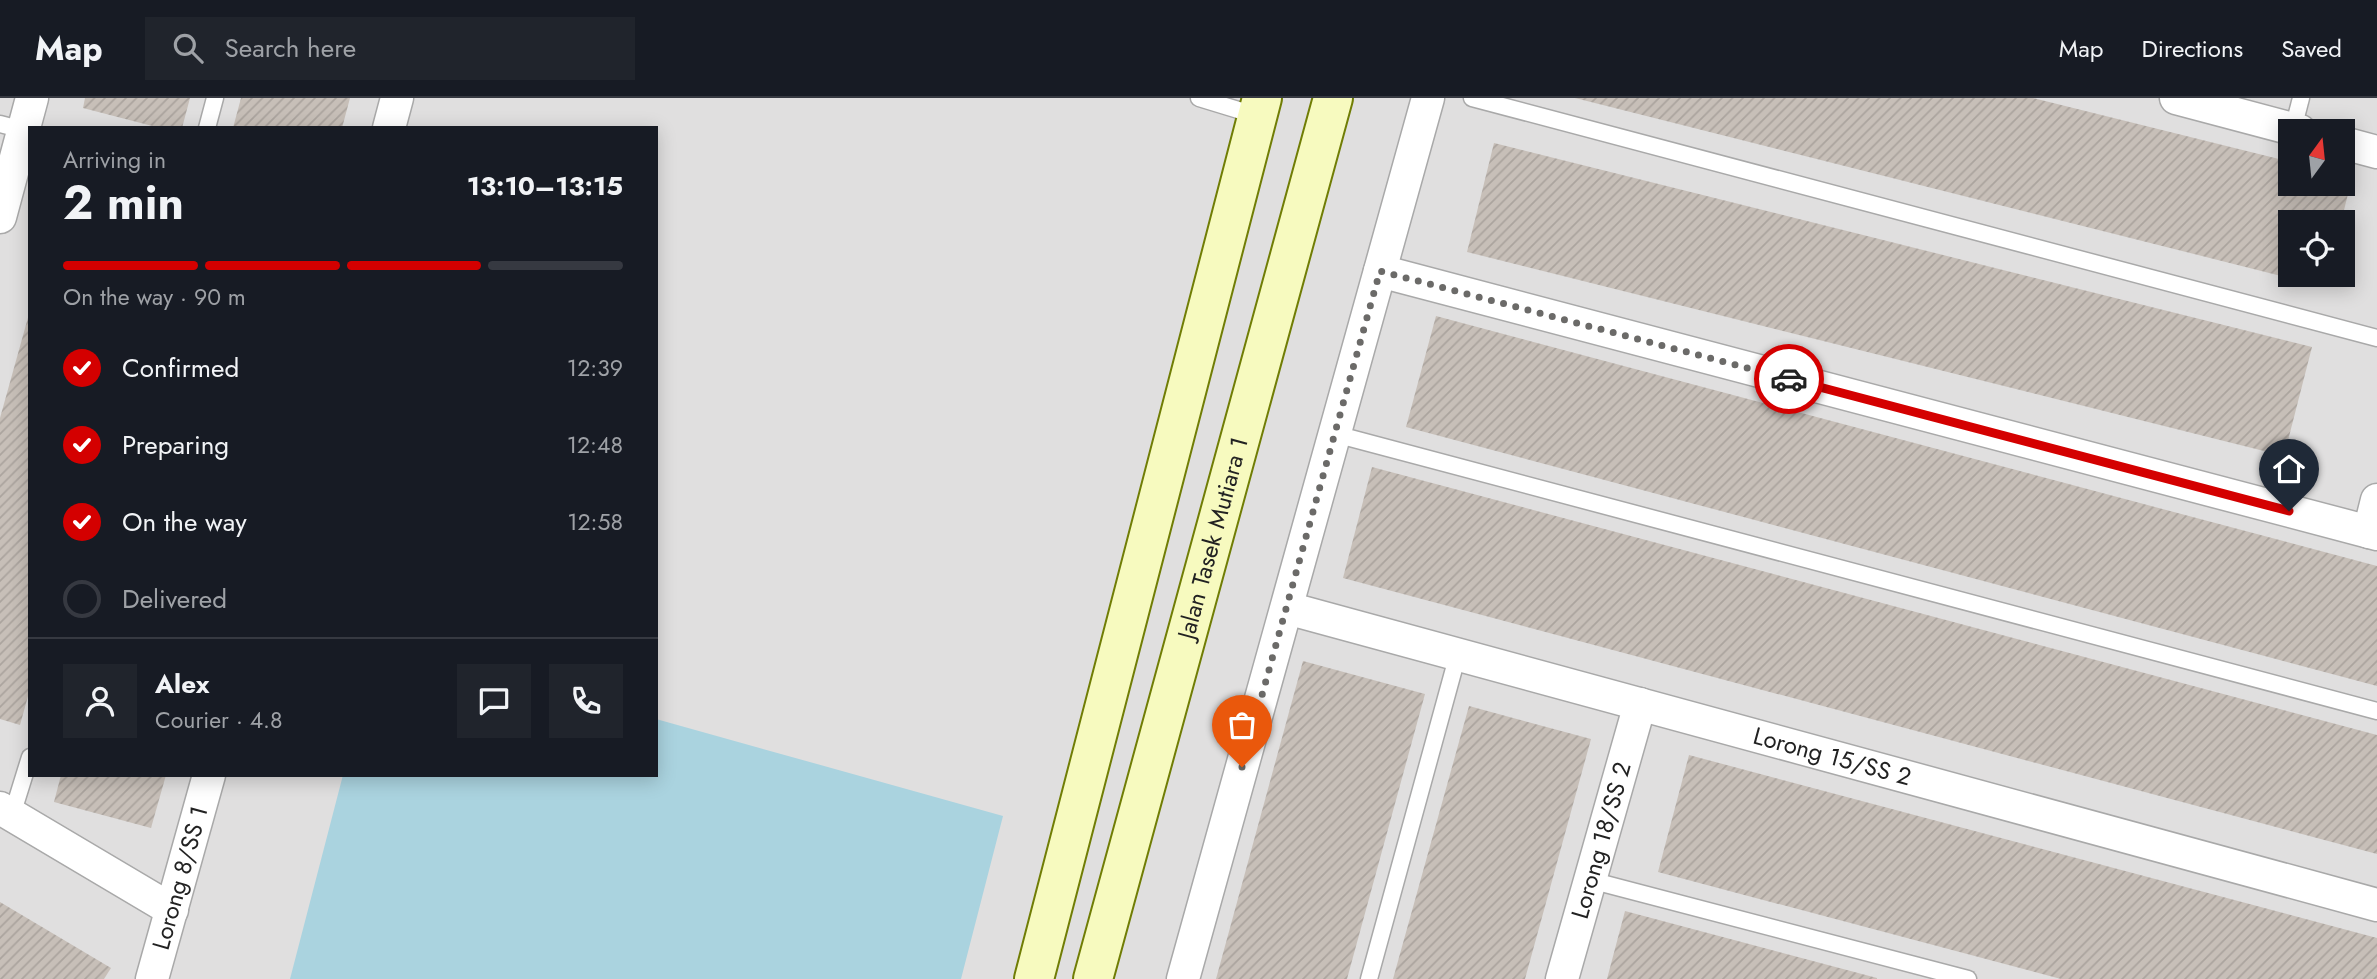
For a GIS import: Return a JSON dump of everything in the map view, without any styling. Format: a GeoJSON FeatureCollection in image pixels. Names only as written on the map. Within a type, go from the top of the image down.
{"type":"FeatureCollection","features":[{"type":"Feature","properties":{"kind":"street"},"geometry":{"type":"LineString","coordinates":[[0,217],[18,128],[32,98]]}},
{"type":"Feature","properties":{"kind":"street"},"geometry":{"type":"LineString","coordinates":[[390,126],[397,98]]}},
{"type":"Feature","properties":{"kind":"street","name":"Jalan Tasek Mutiara 1"},"geometry":{"type":"LineString","coordinates":[[1093,979],[1333,98]]}},
{"type":"Feature","properties":{"kind":"street"},"geometry":{"type":"LineString","coordinates":[[1183,979],[1428,98]]}},
{"type":"Feature","properties":{"kind":"street"},"geometry":{"type":"LineString","coordinates":[[2176,98],[2278,125]]}},
{"type":"Feature","properties":{"kind":"street"},"geometry":{"type":"LineString","coordinates":[[1034,979],[1260,107]]}},
{"type":"Feature","properties":{"kind":"street"},"geometry":{"type":"LineString","coordinates":[[2356,146],[2377,152]]}},
{"type":"Feature","properties":{"kind":"street"},"geometry":{"type":"LineString","coordinates":[[1380,271],[2373,533],[2377,500]]}},
{"type":"Feature","properties":{"kind":"street","name":"Lorong 15/SS 2"},"geometry":{"type":"LineString","coordinates":[[1287,608],[2377,905]]}},
{"type":"Feature","properties":{"kind":"street","name":"Lorong 18/SS 2"},"geometry":{"type":"LineString","coordinates":[[1562,979],[1640,704]]}},
{"type":"Feature","properties":{"kind":"street","name":"Lorong 8/SS 1"},"geometry":{"type":"LineString","coordinates":[[152,979],[208,777]]}},
{"type":"Feature","properties":{"kind":"street"},"geometry":{"type":"LineString","coordinates":[[6,811],[172,910]]}},
{"type":"Feature","properties":{"kind":"lane"},"geometry":{"type":"LineString","coordinates":[[208,126],[215,98]]}},
{"type":"Feature","properties":{"kind":"lane"},"geometry":{"type":"LineString","coordinates":[[1199,98],[1260,107]]}},
{"type":"Feature","properties":{"kind":"lane"},"geometry":{"type":"LineString","coordinates":[[1472,98],[2377,338]]}},
{"type":"Feature","properties":{"kind":"lane"},"geometry":{"type":"LineString","coordinates":[[2298,119],[2301,98]]}},
{"type":"Feature","properties":{"kind":"lane"},"geometry":{"type":"LineString","coordinates":[[1335,434],[2377,711]]}},
{"type":"Feature","properties":{"kind":"lane"},"geometry":{"type":"LineString","coordinates":[[1369,979],[1458,654]]}},
{"type":"Feature","properties":{"kind":"lane"},"geometry":{"type":"LineString","coordinates":[[6,811],[28,762]]}},
{"type":"Feature","properties":{"kind":"lane"},"geometry":{"type":"LineString","coordinates":[[1590,880],[1968,979]]}},
{"type":"Feature","properties":{"kind":"shaded area"},"geometry":{"type":"Polygon","coordinates":[[[0,98],[2377,98],[2377,979],[0,979],[0,98]]]}},
{"type":"Feature","properties":{"kind":"water"},"geometry":{"type":"Polygon","coordinates":[[[658,720],[1003,816],[961,979],[290,979],[342,777],[658,777],[658,720]]]}},
{"type":"Feature","properties":{"kind":"building"},"geometry":{"type":"Polygon","coordinates":[[[85,98],[190,98],[183,126],[152,126],[83,108],[85,98]]]}},
{"type":"Feature","properties":{"kind":"building"},"geometry":{"type":"Polygon","coordinates":[[[241,98],[350,98],[343,126],[234,126],[241,98]]]}},
{"type":"Feature","properties":{"kind":"building"},"geometry":{"type":"Polygon","coordinates":[[[1575,98],[2033,98],[2278,159],[2278,196],[2348,196],[2344,210],[2278,210],[2278,275],[1575,98]]]}},
{"type":"Feature","properties":{"kind":"building"},"geometry":{"type":"Polygon","coordinates":[[[1494,143],[2312,347],[2284,456],[1467,252],[1494,143]]]}},
{"type":"Feature","properties":{"kind":"building"},"geometry":{"type":"Polygon","coordinates":[[[1436,316],[2377,566],[2377,686],[1406,427],[1436,316]]]}},
{"type":"Feature","properties":{"kind":"building"},"geometry":{"type":"Polygon","coordinates":[[[28,318],[28,696],[20,725],[0,719],[0,418],[28,318]]]}},
{"type":"Feature","properties":{"kind":"building"},"geometry":{"type":"Polygon","coordinates":[[[1372,467],[2377,735],[2377,854],[1343,578],[1372,467]]]}},
{"type":"Feature","properties":{"kind":"building"},"geometry":{"type":"Polygon","coordinates":[[[1303,661],[1425,694],[1347,979],[1216,979],[1303,661]]]}},
{"type":"Feature","properties":{"kind":"building"},"geometry":{"type":"Polygon","coordinates":[[[1469,706],[1591,739],[1525,979],[1393,979],[1469,706]]]}},
{"type":"Feature","properties":{"kind":"building"},"geometry":{"type":"Polygon","coordinates":[[[1689,755],[2377,938],[2377,979],[2061,979],[1658,872],[1689,755]]]}},
{"type":"Feature","properties":{"kind":"building"},"geometry":{"type":"Polygon","coordinates":[[[60,777],[165,777],[151,828],[54,802],[60,777]]]}},
{"type":"Feature","properties":{"kind":"building"},"geometry":{"type":"Polygon","coordinates":[[[0,902],[111,968],[104,979],[0,979],[0,902]]]}},
{"type":"Feature","properties":{"kind":"building"},"geometry":{"type":"Polygon","coordinates":[[[1625,911],[1877,978],[1877,979],[1607,979],[1625,911]]]}},
{"type":"Feature","properties":{"kind":"way so far"},"geometry":{"type":"LineString","coordinates":[[1242,767],[1380,271],[1789,379]]}},
{"type":"Feature","properties":{"kind":"route"},"geometry":{"type":"LineString","coordinates":[[1789,379],[2289,511]]}}]}
